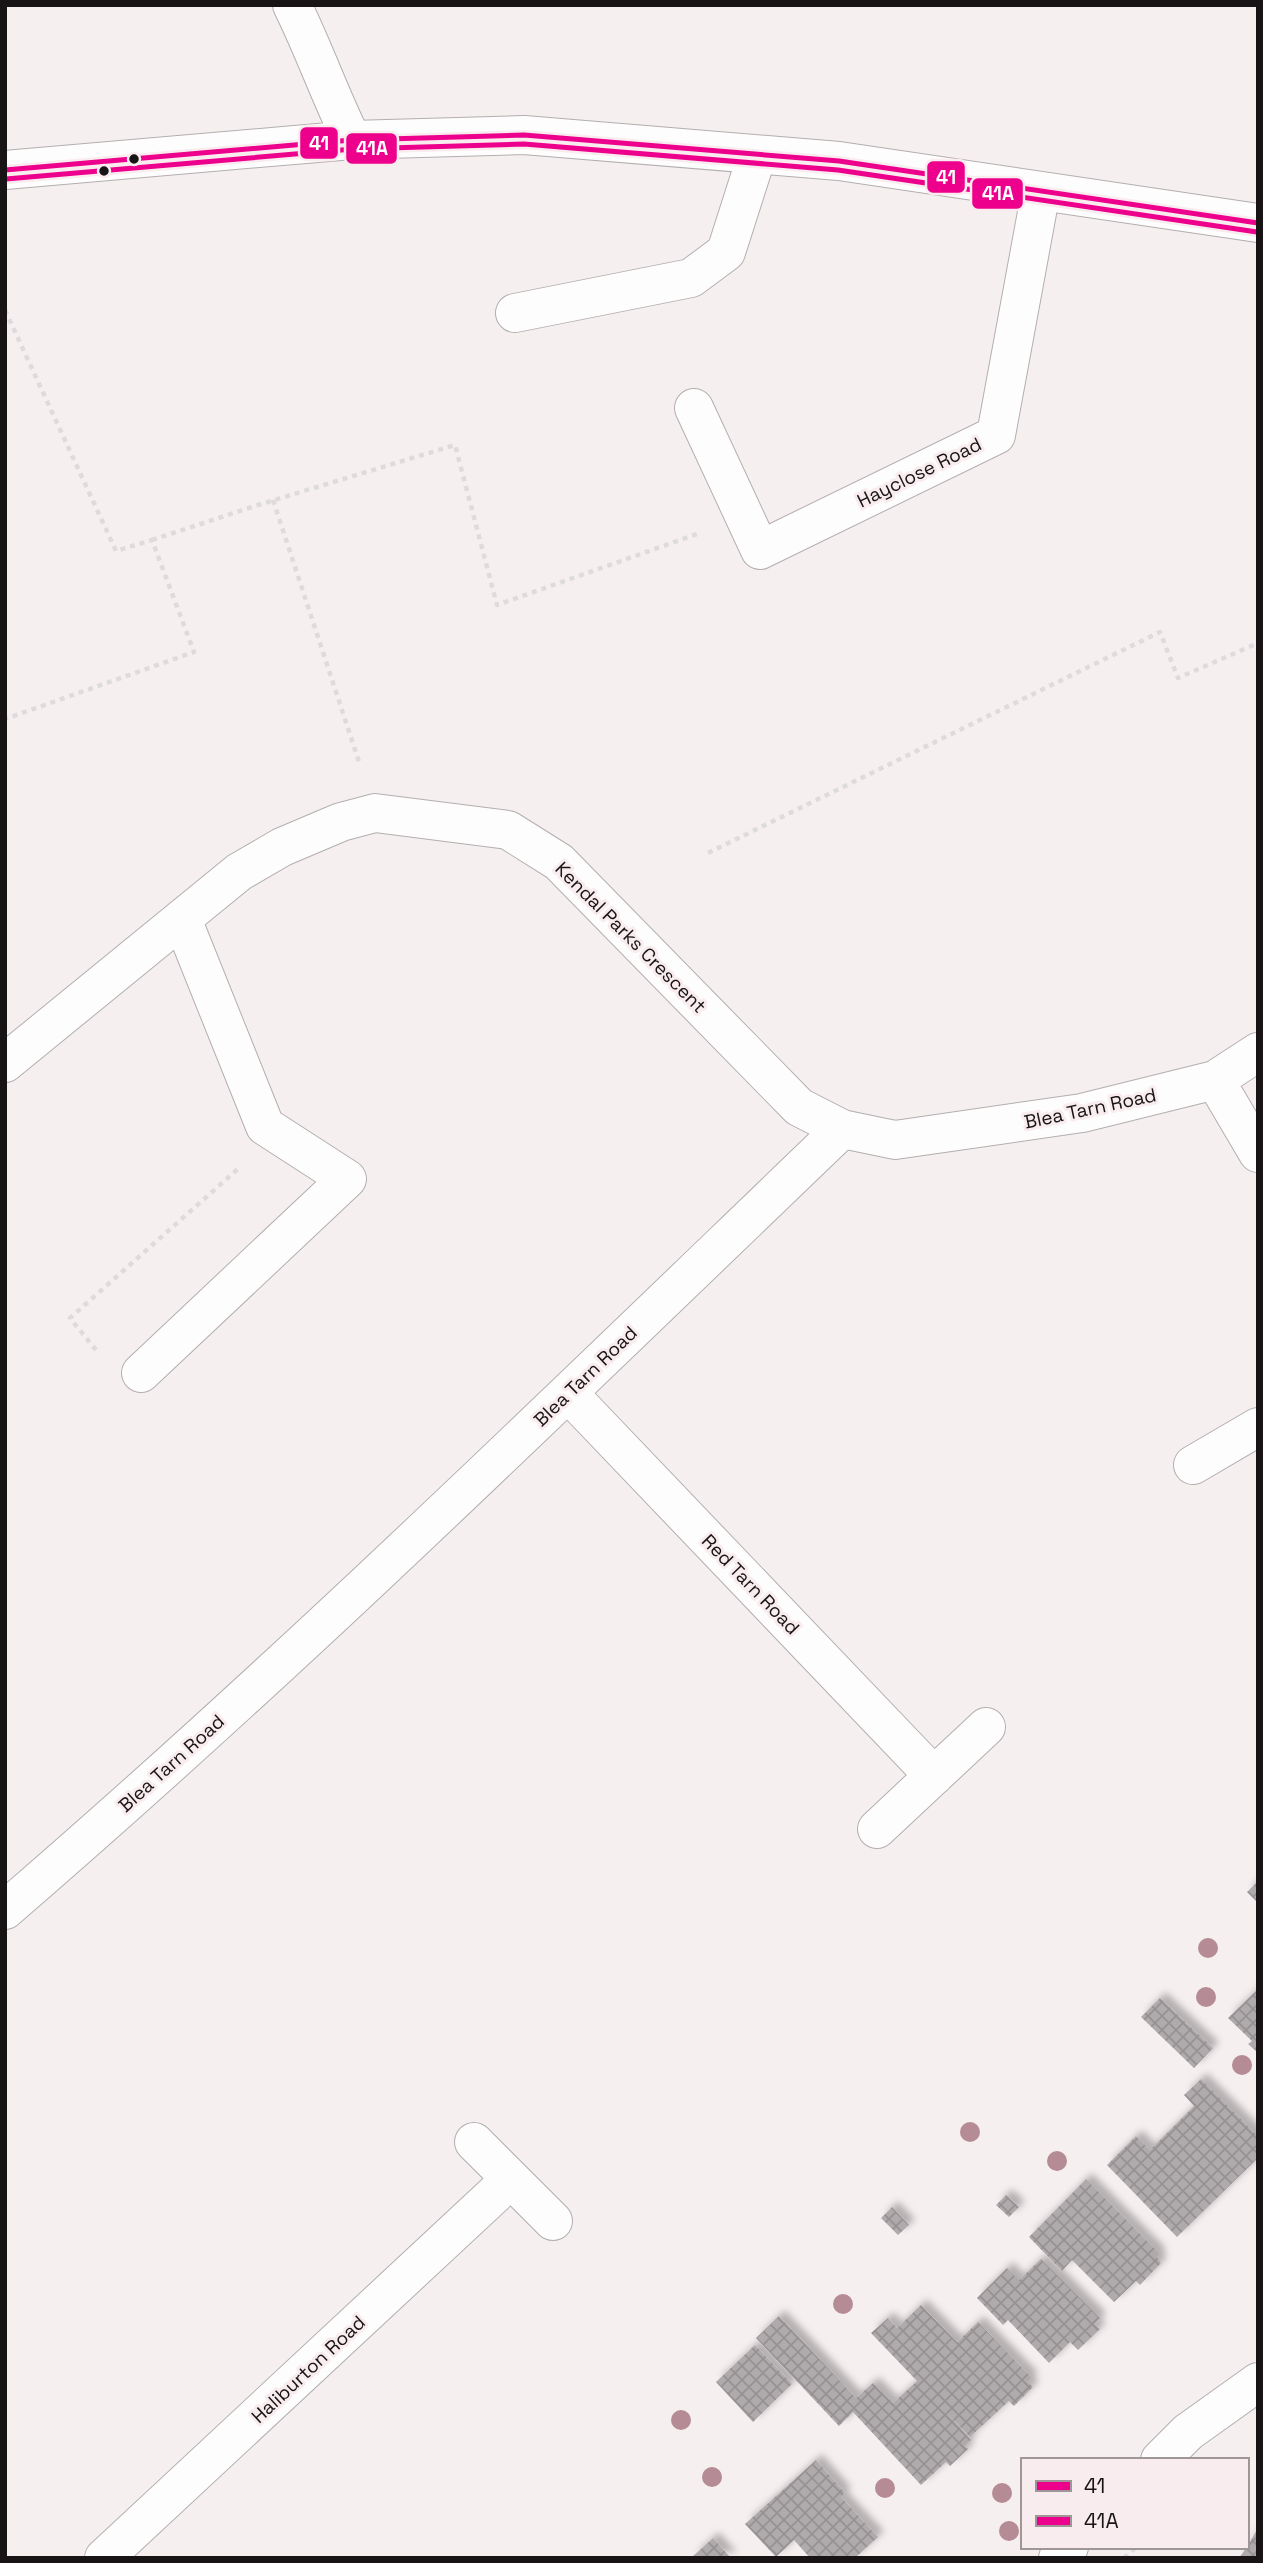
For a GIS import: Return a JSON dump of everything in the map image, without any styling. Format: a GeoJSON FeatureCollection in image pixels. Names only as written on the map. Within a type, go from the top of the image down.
{"type":"FeatureCollection","features":[{"type":"Feature","properties":{"kind":"street"},"geometry":{"type":"LineString","coordinates":[[292,5],[312,44],[352,140]]}},
{"type":"Feature","properties":{"kind":"street"},"geometry":{"type":"LineString","coordinates":[[5,170],[352,140],[524,135],[839,161],[1258,223]]}},
{"type":"Feature","properties":{"kind":"street"},"geometry":{"type":"LineString","coordinates":[[515,313],[691,278],[726,252],[757,155]]}},
{"type":"Feature","properties":{"kind":"street","name":"Hayclose Road"},"geometry":{"type":"LineString","coordinates":[[694,408],[760,550],[996,435],[1041,191]]}},
{"type":"Feature","properties":{"kind":"street","name":"Kendal Parks Crescent"},"geometry":{"type":"LineString","coordinates":[[5,1063],[239,872],[282,848],[341,822],[376,813],[508,830],[559,862],[799,1107],[842,1129]]}},
{"type":"Feature","properties":{"kind":"street"},"geometry":{"type":"LineString","coordinates":[[141,1373],[347,1179],[265,1126],[182,919]]}},
{"type":"Feature","properties":{"kind":"street","name":"Blea Tarn Road"},"geometry":{"type":"LineString","coordinates":[[5,1910],[205,1734],[568,1393],[842,1129],[895,1140],[1082,1113],[1215,1080],[1258,1052]]}},
{"type":"Feature","properties":{"kind":"street"},"geometry":{"type":"LineString","coordinates":[[1215,1080],[1258,1153]]}},
{"type":"Feature","properties":{"kind":"street","name":"Red Tarn Road"},"geometry":{"type":"LineString","coordinates":[[568,1393],[934,1776]]}},
{"type":"Feature","properties":{"kind":"street"},"geometry":{"type":"LineString","coordinates":[[1193,1465],[1258,1427]]}},
{"type":"Feature","properties":{"kind":"street"},"geometry":{"type":"LineString","coordinates":[[877,1829],[986,1727]]}},
{"type":"Feature","properties":{"kind":"street"},"geometry":{"type":"LineString","coordinates":[[474,2142],[553,2221]]}},
{"type":"Feature","properties":{"kind":"street","name":"Haliburton Road"},"geometry":{"type":"LineString","coordinates":[[104,2558],[511,2179]]}},
{"type":"Feature","properties":{"kind":"street"},"geometry":{"type":"LineString","coordinates":[[1162,2458],[1188,2432],[1258,2382]]}},
{"type":"Feature","properties":{"kind":"path"},"geometry":{"type":"LineString","coordinates":[[5,310],[116,551],[455,444],[497,605],[745,517]]}},
{"type":"Feature","properties":{"kind":"path"},"geometry":{"type":"LineString","coordinates":[[273,500],[362,773]]}},
{"type":"Feature","properties":{"kind":"path"},"geometry":{"type":"LineString","coordinates":[[5,719],[194,652],[152,540]]}},
{"type":"Feature","properties":{"kind":"path"},"geometry":{"type":"LineString","coordinates":[[708,853],[1160,632],[1178,678],[1258,643]]}},
{"type":"Feature","properties":{"kind":"path"},"geometry":{"type":"LineString","coordinates":[[141,1373],[115,1373],[70,1318],[249,1159],[265,1126]]}},
{"type":"Feature","properties":{"kind":"building"},"geometry":{"type":"Polygon","coordinates":[[[1258,1881],[1258,1903],[1247,1892],[1258,1881]]]}},
{"type":"Feature","properties":{"kind":"building"},"geometry":{"type":"Polygon","coordinates":[[[1258,1989],[1258,2053],[1248,2044],[1252,2041],[1228,2018],[1258,1989]]]}},
{"type":"Feature","properties":{"kind":"building"},"geometry":{"type":"Polygon","coordinates":[[[1160,1998],[1213,2048],[1194,2068],[1141,2017],[1160,1998]]]}},
{"type":"Feature","properties":{"kind":"building"},"geometry":{"type":"Polygon","coordinates":[[[1201,2079],[1258,2136],[1258,2158],[1177,2237],[1107,2165],[1136,2136],[1150,2150],[1194,2106],[1184,2095],[1201,2079]]]}},
{"type":"Feature","properties":{"kind":"building"},"geometry":{"type":"Polygon","coordinates":[[[1086,2179],[1160,2254],[1157,2257],[1161,2263],[1140,2285],[1136,2281],[1114,2302],[1072,2260],[1062,2271],[1029,2237],[1086,2179]]]}},
{"type":"Feature","properties":{"kind":"building"},"geometry":{"type":"Polygon","coordinates":[[[1006,2195],[1019,2207],[1009,2217],[996,2205],[1006,2195]]]}},
{"type":"Feature","properties":{"kind":"building"},"geometry":{"type":"Polygon","coordinates":[[[892,2207],[909,2225],[898,2235],[881,2218],[892,2207]]]}},
{"type":"Feature","properties":{"kind":"building"},"geometry":{"type":"Polygon","coordinates":[[[1041,2259],[1100,2318],[1095,2324],[1100,2329],[1078,2350],[1070,2342],[1049,2363],[1008,2320],[1003,2325],[977,2298],[1007,2268],[1019,2280],[1041,2259]]]}},
{"type":"Feature","properties":{"kind":"building"},"geometry":{"type":"Polygon","coordinates":[[[921,2305],[957,2342],[978,2322],[1032,2378],[1028,2382],[1033,2387],[1014,2406],[1009,2401],[970,2437],[946,2412],[971,2440],[965,2446],[968,2449],[950,2466],[946,2462],[921,2485],[853,2412],[839,2426],[756,2338],[779,2316],[856,2398],[873,2383],[893,2403],[917,2381],[871,2333],[888,2318],[897,2328],[921,2305]]]}},
{"type":"Feature","properties":{"kind":"building"},"geometry":{"type":"Polygon","coordinates":[[[755,2345],[792,2384],[753,2422],[716,2382],[755,2345]]]}},
{"type":"Feature","properties":{"kind":"building"},"geometry":{"type":"Polygon","coordinates":[[[816,2460],[845,2493],[841,2497],[878,2537],[855,2558],[810,2558],[794,2540],[776,2557],[745,2524],[816,2460]]]}},
{"type":"Feature","properties":{"kind":"building"},"geometry":{"type":"Polygon","coordinates":[[[1258,2528],[1258,2558],[1239,2558],[1246,2549],[1249,2549],[1249,2544],[1258,2528]]]}},
{"type":"Feature","properties":{"kind":"building"},"geometry":{"type":"Polygon","coordinates":[[[713,2538],[731,2558],[691,2558],[713,2538]]]}},
{"type":"Feature","properties":{"kind":"transit line","name":"41"},"geometry":{"type":"LineString","coordinates":[[5,170],[352,140],[524,135],[839,161],[1258,223]]}},
{"type":"Feature","properties":{"kind":"transit line","name":"41A"},"geometry":{"type":"LineString","coordinates":[[6,179],[353,149],[524,144],[838,170],[1257,232]]}}]}
